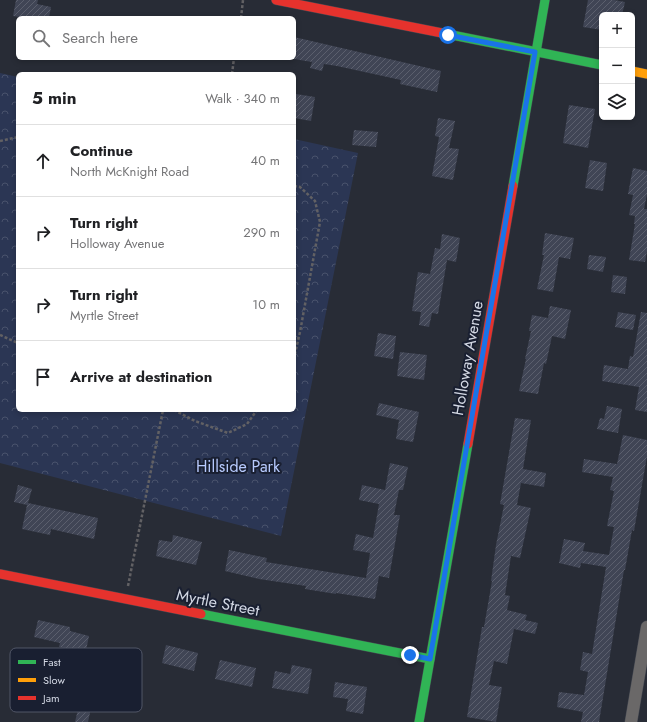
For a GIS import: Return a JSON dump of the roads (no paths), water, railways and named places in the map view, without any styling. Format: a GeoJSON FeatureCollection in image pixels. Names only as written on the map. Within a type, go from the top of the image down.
{"type":"FeatureCollection","features":[{"type":"Feature","properties":{"kind":"street"},"geometry":{"type":"LineString","coordinates":[[276,0],[599,64]]}},
{"type":"Feature","properties":{"kind":"street","name":"Holloway Avenue"},"geometry":{"type":"LineString","coordinates":[[419,722],[545,0]]}},
{"type":"Feature","properties":{"kind":"street"},"geometry":{"type":"LineString","coordinates":[[635,72],[647,74]]}},
{"type":"Feature","properties":{"kind":"street","name":"Myrtle Street"},"geometry":{"type":"LineString","coordinates":[[0,574],[430,659]]}},
{"type":"Feature","properties":{"kind":"street"},"geometry":{"type":"LineString","coordinates":[[631,722],[647,627]]}},
{"type":"Feature","properties":{"kind":"park label","name":"Hillside Park"},"geometry":{"type":"Point","coordinates":[238,466]}}]}
